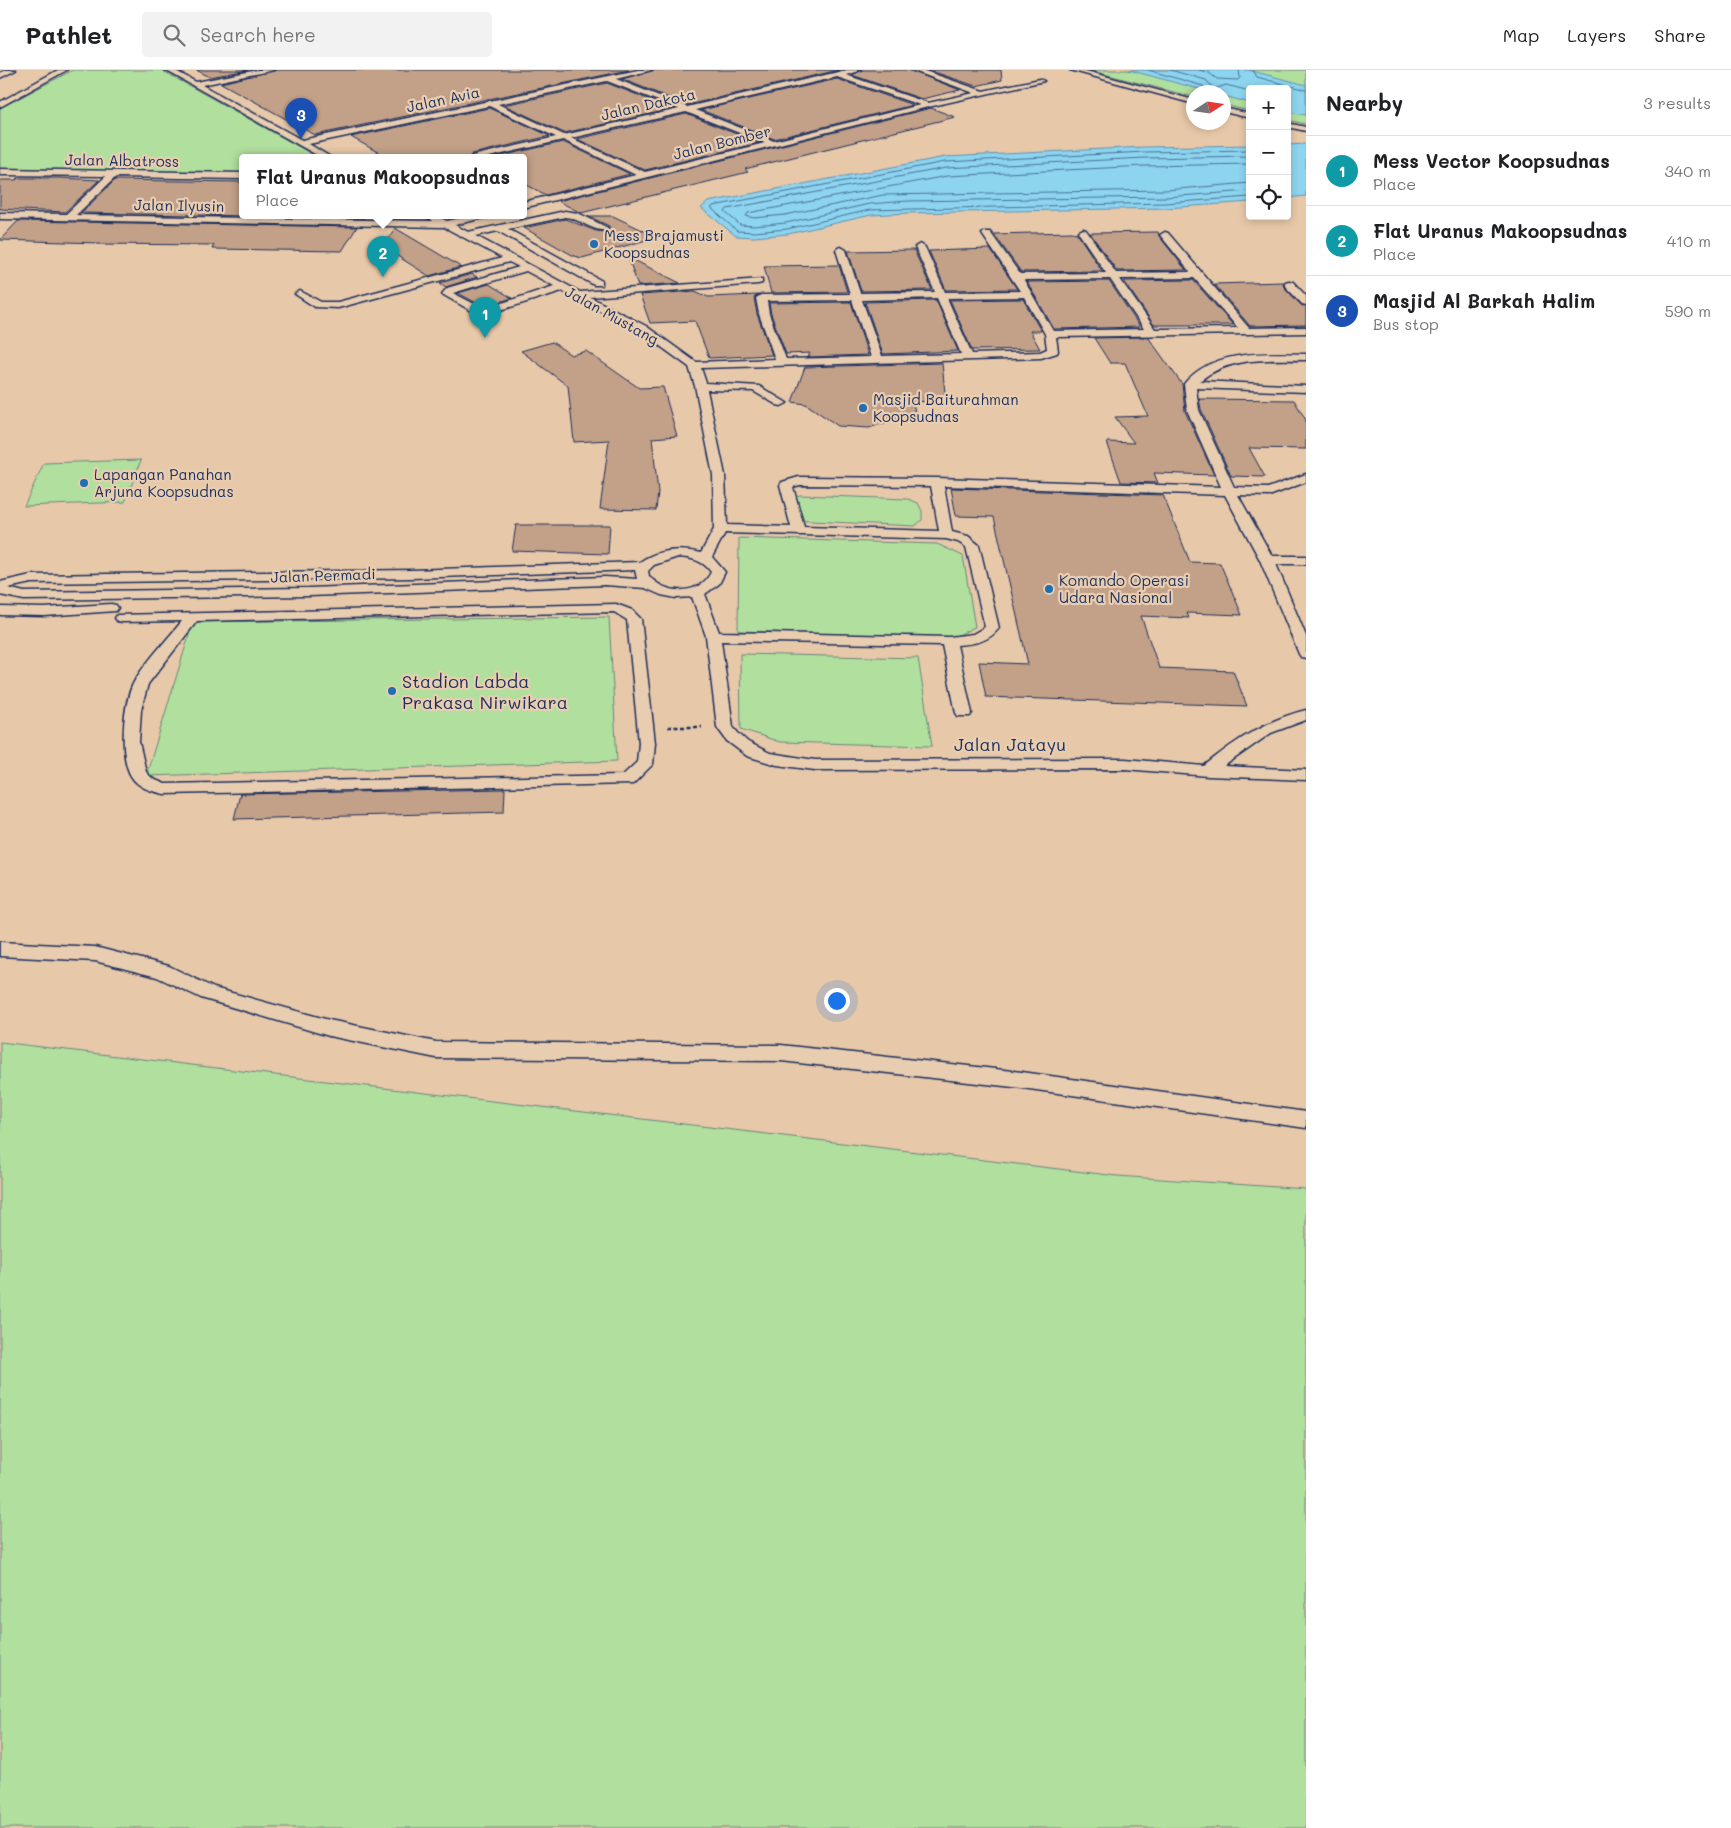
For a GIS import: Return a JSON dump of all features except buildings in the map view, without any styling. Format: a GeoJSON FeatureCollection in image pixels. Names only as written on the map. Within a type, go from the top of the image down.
{"type":"FeatureCollection","features":[{"type":"Feature","properties":{"kind":"lane"},"geometry":{"type":"LineString","coordinates":[[0,76],[12,70]]}},
{"type":"Feature","properties":{"kind":"lane"},"geometry":{"type":"LineString","coordinates":[[2,102],[63,70]]}},
{"type":"Feature","properties":{"kind":"lane"},"geometry":{"type":"LineString","coordinates":[[169,70],[321,154]]}},
{"type":"Feature","properties":{"kind":"lane"},"geometry":{"type":"LineString","coordinates":[[195,84],[270,70]]}},
{"type":"Feature","properties":{"kind":"lane","name":"Jalan Avia"},"geometry":{"type":"LineString","coordinates":[[302,143],[648,70]]}},
{"type":"Feature","properties":{"kind":"lane"},"geometry":{"type":"LineString","coordinates":[[823,70],[928,105]]}},
{"type":"Feature","properties":{"kind":"lane","name":"Jalan Dakota"},"geometry":{"type":"LineString","coordinates":[[492,154],[857,70]]}},
{"type":"Feature","properties":{"kind":"lane"},"geometry":{"type":"LineString","coordinates":[[915,70],[982,93]]}},
{"type":"Feature","properties":{"kind":"lane"},"geometry":{"type":"LineString","coordinates":[[1074,70],[1186,100]]}},
{"type":"Feature","properties":{"kind":"lane"},"geometry":{"type":"LineString","coordinates":[[607,78],[773,143]]}},
{"type":"Feature","properties":{"kind":"lane","name":"Jalan Bomber"},"geometry":{"type":"LineString","coordinates":[[527,204],[928,105],[1040,80]]}},
{"type":"Feature","properties":{"kind":"lane"},"geometry":{"type":"LineString","coordinates":[[489,103],[644,175]]}},
{"type":"Feature","properties":{"kind":"lane"},"geometry":{"type":"LineString","coordinates":[[1231,112],[1246,115]]}},
{"type":"Feature","properties":{"kind":"lane"},"geometry":{"type":"LineString","coordinates":[[1291,125],[1306,129]]}},
{"type":"Feature","properties":{"kind":"lane","name":"Jalan Albatross"},"geometry":{"type":"LineString","coordinates":[[0,172],[239,176]]}},
{"type":"Feature","properties":{"kind":"lane"},"geometry":{"type":"LineString","coordinates":[[69,216],[114,174]]}},
{"type":"Feature","properties":{"kind":"lane"},"geometry":{"type":"LineString","coordinates":[[469,235],[565,214],[575,215],[603,228]]}},
{"type":"Feature","properties":{"kind":"lane","name":"Jalan Ilyusin"},"geometry":{"type":"LineString","coordinates":[[0,216],[447,224]]}},
{"type":"Feature","properties":{"kind":"lane","name":"Jalan Mustang"},"geometry":{"type":"LineString","coordinates":[[437,219],[642,328],[694,365]]}},
{"type":"Feature","properties":{"kind":"lane"},"geometry":{"type":"LineString","coordinates":[[447,224],[468,219]]}},
{"type":"Feature","properties":{"kind":"lane"},"geometry":{"type":"LineString","coordinates":[[499,228],[598,283]]}},
{"type":"Feature","properties":{"kind":"lane"},"geometry":{"type":"LineString","coordinates":[[1082,232],[1152,333]]}},
{"type":"Feature","properties":{"kind":"lane"},"geometry":{"type":"LineString","coordinates":[[705,558],[721,529],[719,474],[701,386],[694,365],[968,357],[1048,354],[1053,352],[1054,348],[1050,334],[1016,277],[987,234]]}},
{"type":"Feature","properties":{"kind":"lane"},"geometry":{"type":"LineString","coordinates":[[1166,235],[1197,275],[1246,331]]}},
{"type":"Feature","properties":{"kind":"lane"},"geometry":{"type":"LineString","coordinates":[[920,247],[968,357]]}},
{"type":"Feature","properties":{"kind":"lane"},"geometry":{"type":"LineString","coordinates":[[841,250],[877,359]]}},
{"type":"Feature","properties":{"kind":"lane"},"geometry":{"type":"LineString","coordinates":[[300,294],[319,305],[338,305],[510,258]]}},
{"type":"Feature","properties":{"kind":"lane"},"geometry":{"type":"LineString","coordinates":[[526,268],[451,290],[447,294],[479,311],[485,312],[562,287]]}},
{"type":"Feature","properties":{"kind":"lane"},"geometry":{"type":"LineString","coordinates":[[1016,277],[1197,275]]}},
{"type":"Feature","properties":{"kind":"lane"},"geometry":{"type":"LineString","coordinates":[[578,295],[758,282]]}},
{"type":"Feature","properties":{"kind":"lane"},"geometry":{"type":"LineString","coordinates":[[1289,284],[1306,302]]}},
{"type":"Feature","properties":{"kind":"lane"},"geometry":{"type":"LineString","coordinates":[[782,362],[764,314],[761,298],[1026,294]]}},
{"type":"Feature","properties":{"kind":"lane"},"geometry":{"type":"LineString","coordinates":[[1050,334],[1306,330]]}},
{"type":"Feature","properties":{"kind":"lane"},"geometry":{"type":"LineString","coordinates":[[1190,384],[1201,373],[1217,365],[1235,360],[1306,357]]}},
{"type":"Feature","properties":{"kind":"lane"},"geometry":{"type":"LineString","coordinates":[[1190,384],[1306,389]]}},
{"type":"Feature","properties":{"kind":"lane"},"geometry":{"type":"LineString","coordinates":[[1190,384],[1193,410],[1230,492],[1267,560],[1306,654]]}},
{"type":"Feature","properties":{"kind":"lane"},"geometry":{"type":"LineString","coordinates":[[701,386],[755,388],[780,403]]}},
{"type":"Feature","properties":{"kind":"lane"},"geometry":{"type":"LineString","coordinates":[[799,532],[786,485],[799,481],[938,482],[1230,492],[1276,491],[1306,478]]}},
{"type":"Feature","properties":{"kind":"lane"},"geometry":{"type":"LineString","coordinates":[[938,482],[946,536]]}},
{"type":"Feature","properties":{"kind":"lane"},"geometry":{"type":"LineString","coordinates":[[713,636],[949,641],[986,636],[992,628],[972,545],[963,539],[946,536],[721,529]]}},
{"type":"Feature","properties":{"kind":"lane"},"geometry":{"type":"LineString","coordinates":[[647,584],[642,577],[644,566],[652,559],[664,555],[693,554],[705,558],[714,565],[718,572],[716,580],[708,587],[697,592],[713,636],[725,727]]}},
{"type":"Feature","properties":{"kind":"lane"},"geometry":{"type":"LineString","coordinates":[[1267,560],[1306,560]]}},
{"type":"Feature","properties":{"kind":"lane","name":"Jalan Permadi"},"geometry":{"type":"LineString","coordinates":[[0,586],[31,579],[412,574],[644,566]]}},
{"type":"Feature","properties":{"kind":"lane","name":"Jalan Permadi"},"geometry":{"type":"LineString","coordinates":[[0,591],[24,596],[309,592],[605,581],[647,584],[669,593],[697,592]]}},
{"type":"Feature","properties":{"kind":"lane"},"geometry":{"type":"LineString","coordinates":[[0,611],[117,613],[192,618],[616,608],[634,619],[647,743],[645,764],[627,780],[164,789],[146,783],[138,774],[131,742],[133,710],[141,683],[192,618]]}},
{"type":"Feature","properties":{"kind":"lane"},"geometry":{"type":"LineString","coordinates":[[949,641],[964,713]]}},
{"type":"Feature","properties":{"kind":"lane"},"geometry":{"type":"LineString","coordinates":[[1208,771],[1249,737],[1290,718],[1306,715]]}},
{"type":"Feature","properties":{"kind":"lane","name":"Jalan Jatayu"},"geometry":{"type":"LineString","coordinates":[[725,727],[732,739],[752,752],[777,761],[815,765],[1125,764],[1208,771],[1306,775]]}},
{"type":"Feature","properties":{"kind":"lane"},"geometry":{"type":"LineString","coordinates":[[0,950],[95,954],[162,971],[208,993],[329,1028],[436,1050],[781,1053],[1022,1080],[1306,1120]]}},
{"type":"Feature","properties":{"kind":"path"},"geometry":{"type":"LineString","coordinates":[[645,727],[725,727]]}},
{"type":"Feature","properties":{"kind":"green space"},"geometry":{"type":"Polygon","coordinates":[[[73,70],[161,70],[312,154],[239,154],[239,175],[0,170],[0,108],[73,70]]]}},
{"type":"Feature","properties":{"kind":"green space"},"geometry":{"type":"Polygon","coordinates":[[[1089,70],[1306,70],[1306,124],[1291,121],[1291,85],[1246,85],[1246,110],[1231,107],[1231,85],[1186,85],[1186,95],[1089,70]]]}},
{"type":"Feature","properties":{"kind":"green space","name":"Lapangan Panahan Arjuna Koopsudnas"},"geometry":{"type":"Polygon","coordinates":[[[141,460],[125,502],[24,506],[44,463],[141,460]]]}},
{"type":"Feature","properties":{"kind":"green space"},"geometry":{"type":"Polygon","coordinates":[[[800,495],[908,499],[918,503],[922,511],[922,520],[915,526],[790,520],[792,497],[800,495]]]}},
{"type":"Feature","properties":{"kind":"green space"},"geometry":{"type":"Polygon","coordinates":[[[739,538],[937,544],[963,556],[975,627],[952,638],[738,631],[739,538]]]}},
{"type":"Feature","properties":{"kind":"green space","name":"Stadion Labda Prakasa Nirwikara"},"geometry":{"type":"Polygon","coordinates":[[[609,617],[617,761],[146,776],[193,622],[609,617]]]}},
{"type":"Feature","properties":{"kind":"green space"},"geometry":{"type":"Polygon","coordinates":[[[740,654],[918,658],[932,746],[780,742],[741,729],[740,654]]]}},
{"type":"Feature","properties":{"kind":"green space"},"geometry":{"type":"Polygon","coordinates":[[[0,1042],[1117,1176],[1306,1189],[1306,1828],[0,1828],[0,1042]]]}},
{"type":"Feature","properties":{"kind":"water"},"geometry":{"type":"Polygon","coordinates":[[[1129,70],[1248,70],[1306,85],[1306,115],[1291,113],[1291,85],[1246,85],[1246,102],[1231,98],[1231,85],[1186,85],[1129,70]]]}},
{"type":"Feature","properties":{"kind":"water"},"geometry":{"type":"Polygon","coordinates":[[[1306,144],[1306,196],[1291,198],[1291,145],[1306,144]]]}},
{"type":"Feature","properties":{"kind":"water"},"geometry":{"type":"Polygon","coordinates":[[[1246,145],[1246,202],[1166,208],[871,215],[788,234],[754,237],[736,236],[701,208],[708,202],[945,157],[1145,147],[1246,145]]]}},
{"type":"Feature","properties":{"kind":"place","name":"Masjid Al Barkah Halim"},"geometry":{"type":"Point","coordinates":[301,139]}},
{"type":"Feature","properties":{"kind":"place","name":"Mess Brajamusti Koopsudnas"},"geometry":{"type":"Point","coordinates":[594,244]}},
{"type":"Feature","properties":{"kind":"place","name":"Flat Uranus Makoopsudnas"},"geometry":{"type":"Point","coordinates":[383,277]}},
{"type":"Feature","properties":{"kind":"place","name":"Mess Vector Koopsudnas"},"geometry":{"type":"Point","coordinates":[485,338]}},
{"type":"Feature","properties":{"kind":"place","name":"Masjid Baiturahman Koopsudnas"},"geometry":{"type":"Point","coordinates":[863,408]}},
{"type":"Feature","properties":{"kind":"place","name":"Lapangan Panahan Arjuna Koopsudnas"},"geometry":{"type":"Point","coordinates":[84,483]}},
{"type":"Feature","properties":{"kind":"place","name":"Komando Operasi Udara Nasional"},"geometry":{"type":"Point","coordinates":[1049,589]}},
{"type":"Feature","properties":{"kind":"place","name":"Stadion Labda Prakasa Nirwikara"},"geometry":{"type":"Point","coordinates":[392,691]}}]}
